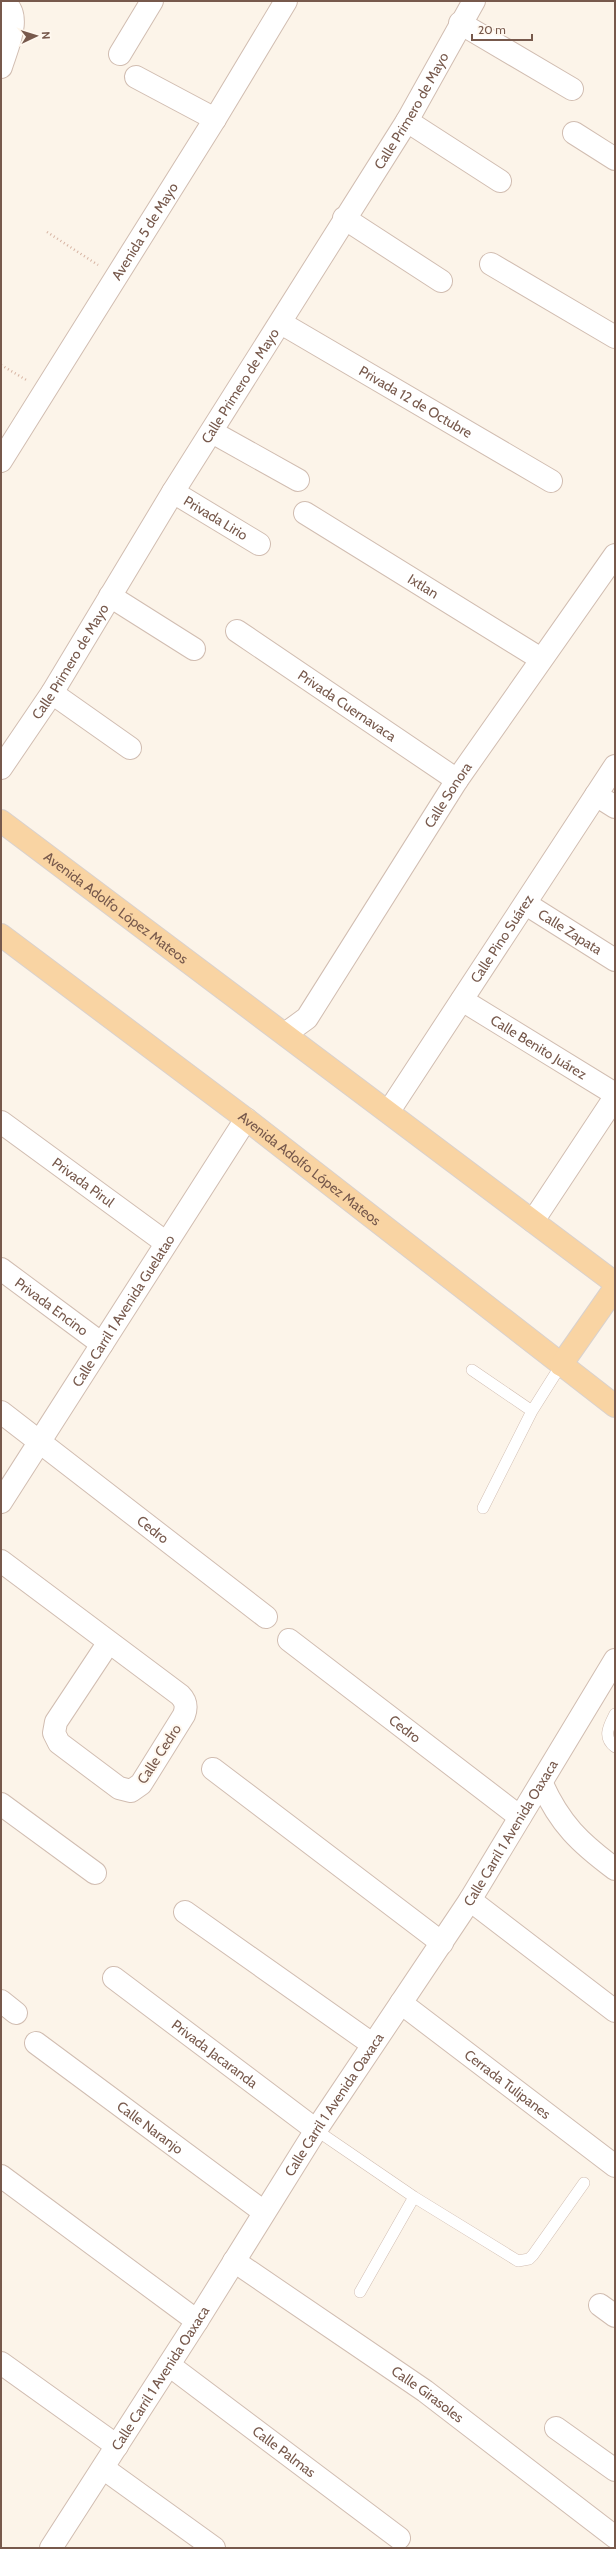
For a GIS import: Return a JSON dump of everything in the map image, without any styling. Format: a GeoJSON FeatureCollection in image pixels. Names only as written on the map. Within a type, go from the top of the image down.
{"type":"FeatureCollection","features":[{"type":"Feature","properties":{"kind":"main road","name":"Avenida Adolfo López Mateos"},"geometry":{"type":"LineString","coordinates":[[1,821],[389,1111],[615,1283]]}},
{"type":"Feature","properties":{"kind":"main road","name":"Avenida Adolfo López Mateos"},"geometry":{"type":"LineString","coordinates":[[1,935],[246,1119],[615,1406]]}},
{"type":"Feature","properties":{"kind":"main road"},"geometry":{"type":"LineString","coordinates":[[561,1365],[615,1288]]}},
{"type":"Feature","properties":{"kind":"street"},"geometry":{"type":"LineString","coordinates":[[120,54],[152,1]]}},
{"type":"Feature","properties":{"kind":"street","name":"Avenida 5 de Mayo"},"geometry":{"type":"LineString","coordinates":[[1,460],[43,390],[215,119],[286,1]]}},
{"type":"Feature","properties":{"kind":"street","name":"Calle Primero de Mayo"},"geometry":{"type":"LineString","coordinates":[[1,768],[52,693],[173,492],[281,323],[344,218],[407,121],[460,23],[474,1]]}},
{"type":"Feature","properties":{"kind":"street"},"geometry":{"type":"LineString","coordinates":[[1,2],[9,7],[13,16],[1,67]]}},
{"type":"Feature","properties":{"kind":"street"},"geometry":{"type":"LineString","coordinates":[[460,23],[572,89]]}},
{"type":"Feature","properties":{"kind":"street"},"geometry":{"type":"LineString","coordinates":[[136,77],[215,119]]}},
{"type":"Feature","properties":{"kind":"street"},"geometry":{"type":"LineString","coordinates":[[407,121],[500,181]]}},
{"type":"Feature","properties":{"kind":"street"},"geometry":{"type":"LineString","coordinates":[[574,133],[615,159]]}},
{"type":"Feature","properties":{"kind":"street"},"geometry":{"type":"LineString","coordinates":[[344,218],[441,281]]}},
{"type":"Feature","properties":{"kind":"street"},"geometry":{"type":"LineString","coordinates":[[491,264],[615,337]]}},
{"type":"Feature","properties":{"kind":"street","name":"Privada 12 de Octubre"},"geometry":{"type":"LineString","coordinates":[[281,323],[551,481]]}},
{"type":"Feature","properties":{"kind":"street"},"geometry":{"type":"LineString","coordinates":[[212,432],[298,480]]}},
{"type":"Feature","properties":{"kind":"street","name":"Privada Lirio"},"geometry":{"type":"LineString","coordinates":[[173,492],[259,544]]}},
{"type":"Feature","properties":{"kind":"street","name":"Ixtlan"},"geometry":{"type":"LineString","coordinates":[[305,513],[541,659]]}},
{"type":"Feature","properties":{"kind":"street","name":"Calle Sonora"},"geometry":{"type":"LineString","coordinates":[[285,1034],[307,1018],[457,780],[541,659],[607,583],[615,555]]}},
{"type":"Feature","properties":{"kind":"street"},"geometry":{"type":"LineString","coordinates":[[110,596],[194,649]]}},
{"type":"Feature","properties":{"kind":"street","name":"Privada Cuernavaca"},"geometry":{"type":"LineString","coordinates":[[237,631],[457,780]]}},
{"type":"Feature","properties":{"kind":"street"},"geometry":{"type":"LineString","coordinates":[[52,693],[130,748]]}},
{"type":"Feature","properties":{"kind":"street","name":"Calle Pino Suárez"},"geometry":{"type":"LineString","coordinates":[[389,1111],[615,766]]}},
{"type":"Feature","properties":{"kind":"street"},"geometry":{"type":"LineString","coordinates":[[596,795],[615,807]]}},
{"type":"Feature","properties":{"kind":"street","name":"Calle Zapata"},"geometry":{"type":"LineString","coordinates":[[526,904],[615,960]]}},
{"type":"Feature","properties":{"kind":"street","name":"Calle Benito Juárez"},"geometry":{"type":"LineString","coordinates":[[462,1000],[615,1094]]}},
{"type":"Feature","properties":{"kind":"street"},"geometry":{"type":"LineString","coordinates":[[533,1221],[615,1097]]}},
{"type":"Feature","properties":{"kind":"street","name":"Calle Carril 1 Avenida Guelatao"},"geometry":{"type":"LineString","coordinates":[[1,1502],[41,1441],[165,1242],[246,1119]]}},
{"type":"Feature","properties":{"kind":"street","name":"Privada Pirul"},"geometry":{"type":"LineString","coordinates":[[1,1122],[165,1242]]}},
{"type":"Feature","properties":{"kind":"street","name":"Privada Encino"},"geometry":{"type":"LineString","coordinates":[[1,1269],[102,1344]]}},
{"type":"Feature","properties":{"kind":"street","name":"Cedro"},"geometry":{"type":"LineString","coordinates":[[1,1412],[41,1441],[266,1617]]}},
{"type":"Feature","properties":{"kind":"street","name":"Calle Cedro"},"geometry":{"type":"LineString","coordinates":[[1,1561],[180,1695],[186,1704],[184,1715],[141,1784],[131,1791],[119,1788],[59,1743],[54,1733],[56,1722],[109,1642]]}},
{"type":"Feature","properties":{"kind":"street","name":"Cedro"},"geometry":{"type":"LineString","coordinates":[[289,1640],[520,1817]]}},
{"type":"Feature","properties":{"kind":"street","name":"Calle Carril 1 Avenida Oaxaca"},"geometry":{"type":"LineString","coordinates":[[51,2548],[197,2321],[316,2130],[372,2044],[470,1900],[520,1817],[542,1784],[615,1660]]}},
{"type":"Feature","properties":{"kind":"street"},"geometry":{"type":"LineString","coordinates":[[213,1769],[442,1943]]}},
{"type":"Feature","properties":{"kind":"street"},"geometry":{"type":"LineString","coordinates":[[542,1784],[564,1824],[588,1849],[615,1869]]}},
{"type":"Feature","properties":{"kind":"street"},"geometry":{"type":"LineString","coordinates":[[1,1804],[95,1873]]}},
{"type":"Feature","properties":{"kind":"street"},"geometry":{"type":"LineString","coordinates":[[470,1900],[615,2011]]}},
{"type":"Feature","properties":{"kind":"street"},"geometry":{"type":"LineString","coordinates":[[185,1912],[372,2044]]}},
{"type":"Feature","properties":{"kind":"street","name":"Privada Jacaranda"},"geometry":{"type":"LineString","coordinates":[[114,1978],[316,2130]]}},
{"type":"Feature","properties":{"kind":"street","name":"Cerrada Tulipanes"},"geometry":{"type":"LineString","coordinates":[[401,2003],[615,2166]]}},
{"type":"Feature","properties":{"kind":"street","name":"Calle Naranjo"},"geometry":{"type":"LineString","coordinates":[[36,2043],[264,2212]]}},
{"type":"Feature","properties":{"kind":"street"},"geometry":{"type":"LineString","coordinates":[[1,2176],[197,2321]]}},
{"type":"Feature","properties":{"kind":"street","name":"Calle Girasoles"},"geometry":{"type":"LineString","coordinates":[[234,2261],[425,2392],[615,2537]]}},
{"type":"Feature","properties":{"kind":"street"},"geometry":{"type":"LineString","coordinates":[[1,2363],[116,2446]]}},
{"type":"Feature","properties":{"kind":"street","name":"Calle Palmas"},"geometry":{"type":"LineString","coordinates":[[169,2365],[399,2538]]}},
{"type":"Feature","properties":{"kind":"street"},"geometry":{"type":"LineString","coordinates":[[556,2428],[615,2470]]}},
{"type":"Feature","properties":{"kind":"street"},"geometry":{"type":"LineString","coordinates":[[103,2468],[214,2548]]}},
{"type":"Feature","properties":{"kind":"lane"},"geometry":{"type":"LineString","coordinates":[[483,1508],[532,1411],[561,1365]]}},
{"type":"Feature","properties":{"kind":"lane"},"geometry":{"type":"LineString","coordinates":[[472,1370],[532,1411]]}},
{"type":"Feature","properties":{"kind":"lane"},"geometry":{"type":"LineString","coordinates":[[615,1714],[607,1732],[610,1743],[615,1747]]}},
{"type":"Feature","properties":{"kind":"lane"},"geometry":{"type":"LineString","coordinates":[[316,2130],[414,2197],[513,2259],[524,2261],[533,2255],[584,2184]]}},
{"type":"Feature","properties":{"kind":"lane"},"geometry":{"type":"LineString","coordinates":[[360,2292],[414,2197]]}},
{"type":"Feature","properties":{"kind":"path"},"geometry":{"type":"LineString","coordinates":[[47,232],[116,276]]}},
{"type":"Feature","properties":{"kind":"path"},"geometry":{"type":"LineString","coordinates":[[1,365],[43,390]]}}]}
